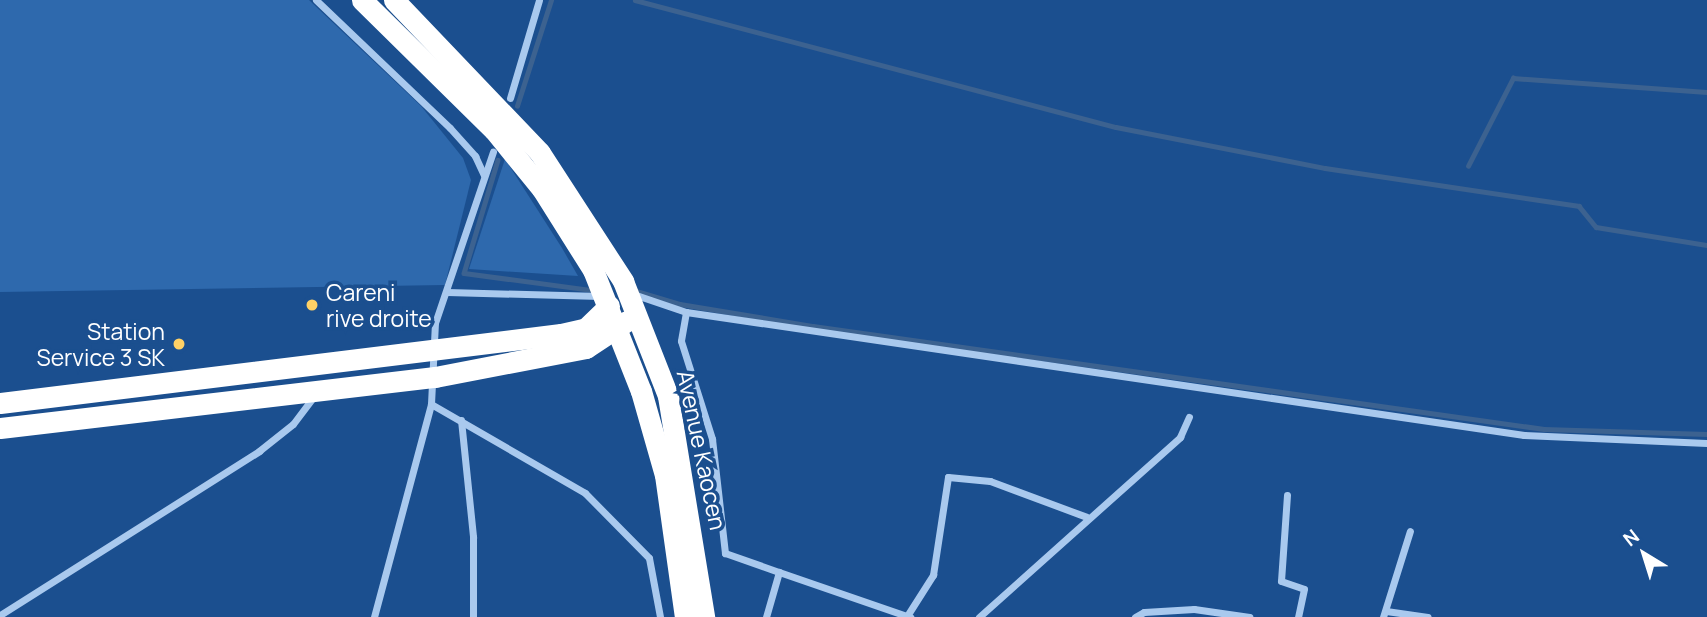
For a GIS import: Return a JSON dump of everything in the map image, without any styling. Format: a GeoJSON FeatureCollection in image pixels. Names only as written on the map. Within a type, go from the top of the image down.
{"type":"FeatureCollection","features":[{"type":"Feature","properties":{"kind":"highway","name":"Avenue Kaocen"},"geometry":{"type":"LineString","coordinates":[[362,0],[494,130],[542,189],[606,299],[665,475],[685,617]]}},
{"type":"Feature","properties":{"kind":"highway","name":"Avenue Kaocen"},"geometry":{"type":"LineString","coordinates":[[394,0],[540,153],[628,292],[668,396],[704,617]]}},
{"type":"Feature","properties":{"kind":"highway"},"geometry":{"type":"LineString","coordinates":[[0,428],[435,377],[586,348],[618,331],[631,316],[628,292]]}},
{"type":"Feature","properties":{"kind":"highway"},"geometry":{"type":"LineString","coordinates":[[0,403],[228,377],[581,330],[606,299]]}},
{"type":"Feature","properties":{"kind":"highway"},"geometry":{"type":"LineString","coordinates":[[586,348],[612,355],[634,376]]}},
{"type":"Feature","properties":{"kind":"highway"},"geometry":{"type":"LineString","coordinates":[[228,377],[231,401]]}},
{"type":"Feature","properties":{"kind":"highway"},"geometry":{"type":"LineString","coordinates":[[152,385],[155,410]]}},
{"type":"Feature","properties":{"kind":"street"},"geometry":{"type":"LineString","coordinates":[[316,0],[450,128],[475,156],[484,175]]}},
{"type":"Feature","properties":{"kind":"street"},"geometry":{"type":"LineString","coordinates":[[510,98],[540,0]]}},
{"type":"Feature","properties":{"kind":"street"},"geometry":{"type":"LineString","coordinates":[[374,617],[430,404],[435,377],[431,349],[484,175],[494,152]]}},
{"type":"Feature","properties":{"kind":"street"},"geometry":{"type":"LineString","coordinates":[[447,292],[579,298],[640,294],[686,312],[1524,435],[1707,443]]}},
{"type":"Feature","properties":{"kind":"street"},"geometry":{"type":"LineString","coordinates":[[686,312],[681,341],[712,439],[726,554],[908,617],[933,575],[948,477],[990,481],[1087,517]]}},
{"type":"Feature","properties":{"kind":"street"},"geometry":{"type":"LineString","coordinates":[[0,615],[259,451],[293,424],[318,389]]}},
{"type":"Feature","properties":{"kind":"street"},"geometry":{"type":"LineString","coordinates":[[430,404],[585,493],[631,536],[649,558],[660,617]]}},
{"type":"Feature","properties":{"kind":"street"},"geometry":{"type":"LineString","coordinates":[[979,617],[1087,517],[1180,437],[1189,417]]}},
{"type":"Feature","properties":{"kind":"street"},"geometry":{"type":"LineString","coordinates":[[461,420],[473,537],[473,617]]}},
{"type":"Feature","properties":{"kind":"street"},"geometry":{"type":"LineString","coordinates":[[1287,495],[1281,581],[1304,589],[1298,617]]}},
{"type":"Feature","properties":{"kind":"street"},"geometry":{"type":"LineString","coordinates":[[1410,531],[1384,614],[1428,617]]}},
{"type":"Feature","properties":{"kind":"street"},"geometry":{"type":"LineString","coordinates":[[766,617],[779,572]]}},
{"type":"Feature","properties":{"kind":"street"},"geometry":{"type":"LineString","coordinates":[[1135,617],[1144,612],[1194,610],[1249,617]]}},
{"type":"Feature","properties":{"kind":"shaded area"},"geometry":{"type":"Polygon","coordinates":[[[0,0],[309,0],[421,106],[463,158],[471,180],[445,285],[0,292],[0,0]]]}},
{"type":"Feature","properties":{"kind":"shaded area"},"geometry":{"type":"Polygon","coordinates":[[[505,159],[562,248],[578,276],[469,269],[505,159]]]}},
{"type":"Feature","properties":{"kind":"waterway"},"geometry":{"type":"LineString","coordinates":[[517,106],[551,0]]}},
{"type":"Feature","properties":{"kind":"waterway"},"geometry":{"type":"LineString","coordinates":[[635,0],[1116,127],[1325,168],[1579,206],[1596,227],[1707,245]]}},
{"type":"Feature","properties":{"kind":"waterway"},"geometry":{"type":"LineString","coordinates":[[1468,166],[1513,78],[1707,92]]}},
{"type":"Feature","properties":{"kind":"waterway"},"geometry":{"type":"LineString","coordinates":[[498,160],[464,273],[592,290]]}},
{"type":"Feature","properties":{"kind":"waterway"},"geometry":{"type":"LineString","coordinates":[[633,290],[680,304],[813,326],[1544,429],[1707,434]]}},
{"type":"Feature","properties":{"kind":"place","name":"Careni rive droite"},"geometry":{"type":"Point","coordinates":[312,305]}},
{"type":"Feature","properties":{"kind":"place","name":"Station Service 3 SK"},"geometry":{"type":"Point","coordinates":[179,344]}}]}
